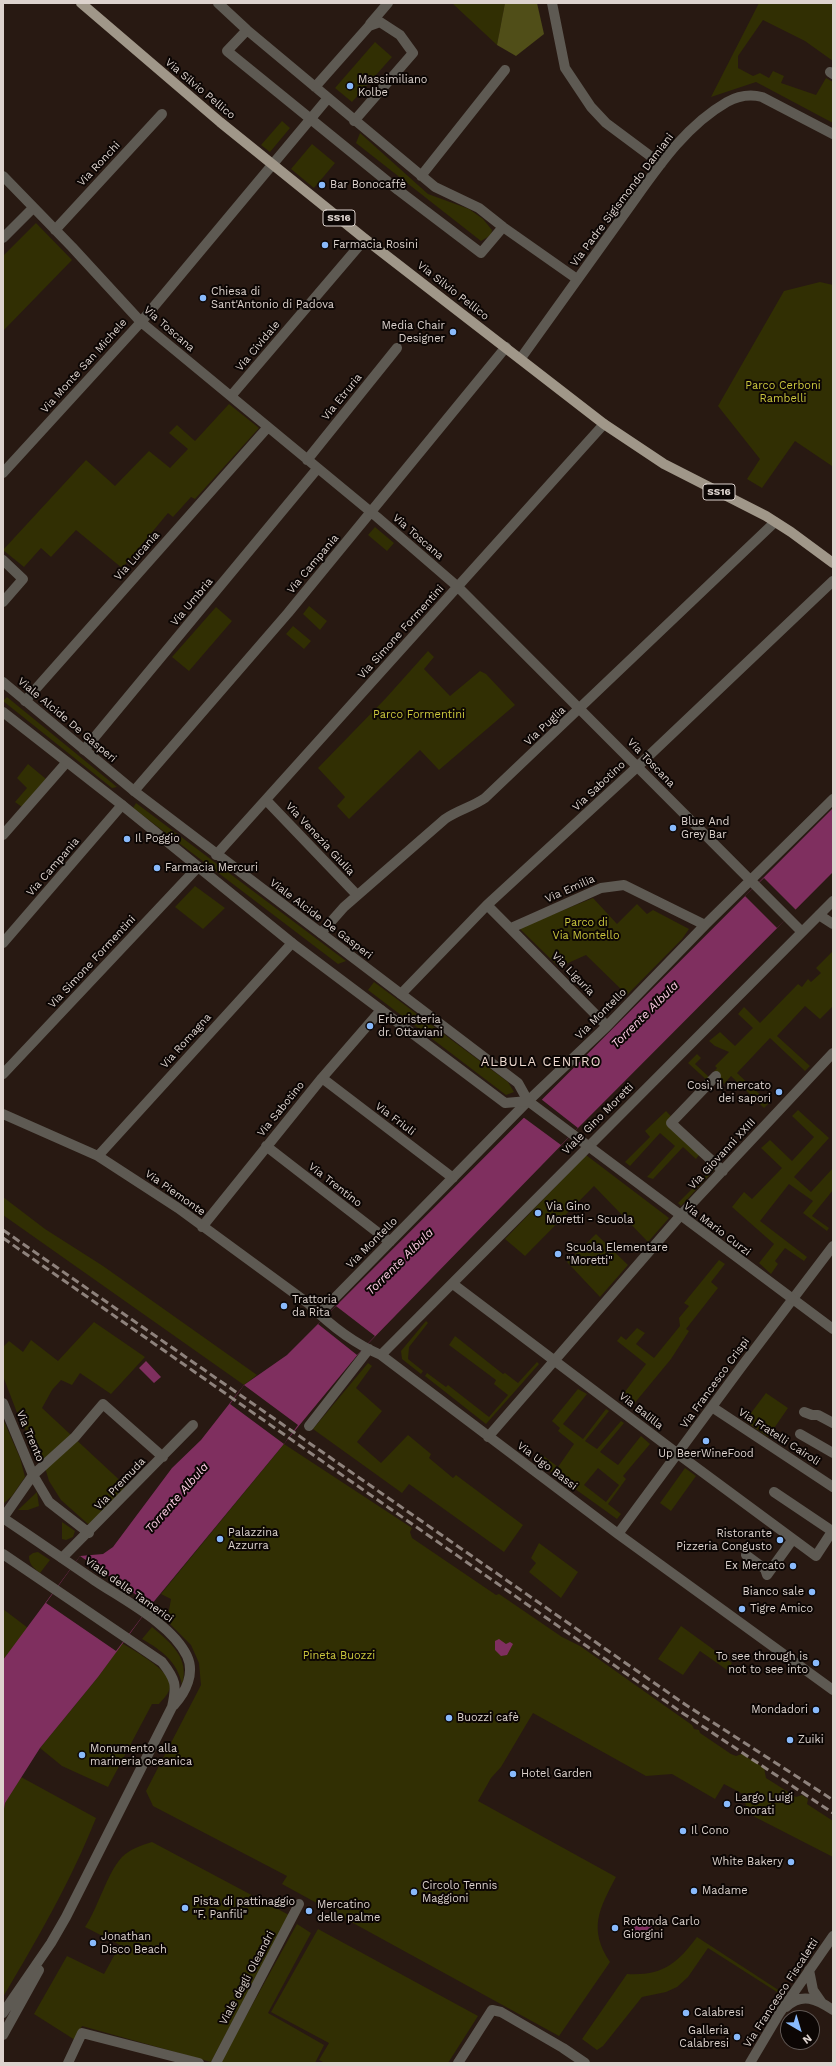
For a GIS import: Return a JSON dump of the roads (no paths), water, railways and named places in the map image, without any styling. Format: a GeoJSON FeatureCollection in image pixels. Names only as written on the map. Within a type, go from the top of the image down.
{"type":"FeatureCollection","features":[{"type":"Feature","properties":{"kind":"main road","name":"Via Silvio Pellico"},"geometry":{"type":"LineString","coordinates":[[81,3],[220,122],[365,238],[604,424],[664,464],[775,522],[833,563]]}},
{"type":"Feature","properties":{"kind":"street"},"geometry":{"type":"LineString","coordinates":[[218,3],[247,30],[354,121],[435,187],[479,208],[503,227],[577,279]]}},
{"type":"Feature","properties":{"kind":"street"},"geometry":{"type":"LineString","coordinates":[[315,87],[388,3]]}},
{"type":"Feature","properties":{"kind":"street"},"geometry":{"type":"LineString","coordinates":[[552,3],[565,68],[591,107],[606,123],[661,164]]}},
{"type":"Feature","properties":{"kind":"street"},"geometry":{"type":"LineString","coordinates":[[354,121],[413,53],[400,35],[380,22],[369,26]]}},
{"type":"Feature","properties":{"kind":"street"},"geometry":{"type":"LineString","coordinates":[[247,30],[227,51],[309,120],[398,190],[481,253],[503,227]]}},
{"type":"Feature","properties":{"kind":"street"},"geometry":{"type":"LineString","coordinates":[[421,176],[505,70]]}},
{"type":"Feature","properties":{"kind":"street","name":"Via Padre Sigismondo Damiani"},"geometry":{"type":"LineString","coordinates":[[521,358],[661,164],[688,133],[727,102],[744,96],[762,97],[833,134]]}},
{"type":"Feature","properties":{"kind":"street","name":"Via Monte San Michele"},"geometry":{"type":"LineString","coordinates":[[3,473],[140,322],[328,98]]}},
{"type":"Feature","properties":{"kind":"street","name":"Via Ronchi"},"geometry":{"type":"LineString","coordinates":[[55,230],[162,114]]}},
{"type":"Feature","properties":{"kind":"street","name":"Via Toscana"},"geometry":{"type":"LineString","coordinates":[[3,176],[140,322],[371,512],[458,587],[802,932]]}},
{"type":"Feature","properties":{"kind":"street"},"geometry":{"type":"LineString","coordinates":[[3,238],[33,208]]}},
{"type":"Feature","properties":{"kind":"street","name":"Via Cividale"},"geometry":{"type":"LineString","coordinates":[[231,396],[365,238]]}},
{"type":"Feature","properties":{"kind":"street","name":"Via Campania"},"geometry":{"type":"LineString","coordinates":[[134,792],[288,613],[506,347]]}},
{"type":"Feature","properties":{"kind":"street","name":"Via Etruria"},"geometry":{"type":"LineString","coordinates":[[307,460],[397,348]]}},
{"type":"Feature","properties":{"kind":"street","name":"Via Simone Formentini"},"geometry":{"type":"LineString","coordinates":[[216,855],[604,424]]}},
{"type":"Feature","properties":{"kind":"street","name":"Via Lucania"},"geometry":{"type":"LineString","coordinates":[[25,701],[268,427]]}},
{"type":"Feature","properties":{"kind":"street","name":"Via Umbria"},"geometry":{"type":"LineString","coordinates":[[84,750],[317,469]]}},
{"type":"Feature","properties":{"kind":"street","name":"Via Puglia"},"geometry":{"type":"LineString","coordinates":[[321,933],[357,895],[445,819],[458,810],[477,804],[485,798],[581,709],[775,522]]}},
{"type":"Feature","properties":{"kind":"street"},"geometry":{"type":"LineString","coordinates":[[3,560],[23,579],[3,602]]}},
{"type":"Feature","properties":{"kind":"street","name":"Via Sabotino"},"geometry":{"type":"LineString","coordinates":[[401,994],[488,905],[638,767],[833,581]]}},
{"type":"Feature","properties":{"kind":"street","name":"Viale Alcide De Gasperi"},"geometry":{"type":"LineString","coordinates":[[3,682],[134,792],[518,1083],[531,1103],[588,1146]]}},
{"type":"Feature","properties":{"kind":"street"},"geometry":{"type":"LineString","coordinates":[[3,712],[66,763],[122,805],[292,943],[505,1102],[531,1103]]}},
{"type":"Feature","properties":{"kind":"street"},"geometry":{"type":"LineString","coordinates":[[3,835],[66,763]]}},
{"type":"Feature","properties":{"kind":"street","name":"Via Montello"},"geometry":{"type":"LineString","coordinates":[[319,1314],[453,1178],[531,1103],[705,925],[752,883],[833,799]]}},
{"type":"Feature","properties":{"kind":"street","name":"Via Venezia Giulia"},"geometry":{"type":"LineString","coordinates":[[266,800],[357,895]]}},
{"type":"Feature","properties":{"kind":"street","name":"Via Campania"},"geometry":{"type":"LineString","coordinates":[[3,943],[122,805]]}},
{"type":"Feature","properties":{"kind":"street","name":"Via Simone Formentini"},"geometry":{"type":"LineString","coordinates":[[3,1074],[198,867]]}},
{"type":"Feature","properties":{"kind":"street","name":"Via Emilia"},"geometry":{"type":"LineString","coordinates":[[511,928],[601,888],[624,885],[705,925]]}},
{"type":"Feature","properties":{"kind":"street","name":"Viale Gino Moretti"},"geometry":{"type":"LineString","coordinates":[[381,1355],[833,901]]}},
{"type":"Feature","properties":{"kind":"street","name":"Via Liguria"},"geometry":{"type":"LineString","coordinates":[[488,905],[607,1026]]}},
{"type":"Feature","properties":{"kind":"street"},"geometry":{"type":"LineString","coordinates":[[819,915],[833,924]]}},
{"type":"Feature","properties":{"kind":"street","name":"Via Romagna"},"geometry":{"type":"LineString","coordinates":[[98,1156],[292,943]]}},
{"type":"Feature","properties":{"kind":"street","name":"Via Sabotino"},"geometry":{"type":"LineString","coordinates":[[202,1227],[322,1078],[381,1010]]}},
{"type":"Feature","properties":{"kind":"street","name":"Via Giovanni XXIII"},"geometry":{"type":"LineString","coordinates":[[488,1437],[680,1216],[833,1053]]}},
{"type":"Feature","properties":{"kind":"street"},"geometry":{"type":"LineString","coordinates":[[716,1076],[672,1123],[723,1170]]}},
{"type":"Feature","properties":{"kind":"street","name":"Via Friuli"},"geometry":{"type":"LineString","coordinates":[[322,1078],[453,1178]]}},
{"type":"Feature","properties":{"kind":"street","name":"Via Piemonte"},"geometry":{"type":"LineString","coordinates":[[3,1114],[98,1156],[178,1208],[309,1304],[319,1314]]}},
{"type":"Feature","properties":{"kind":"street","name":"Via Trentino"},"geometry":{"type":"LineString","coordinates":[[266,1146],[390,1242]]}},
{"type":"Feature","properties":{"kind":"street","name":"Via Mario Curzi"},"geometry":{"type":"LineString","coordinates":[[588,1146],[833,1329]]}},
{"type":"Feature","properties":{"kind":"street","name":"Via Francesco Crispi"},"geometry":{"type":"LineString","coordinates":[[618,1534],[833,1246]]}},
{"type":"Feature","properties":{"kind":"street","name":"Via Balilla"},"geometry":{"type":"LineString","coordinates":[[453,1284],[816,1556],[833,1530]]}},
{"type":"Feature","properties":{"kind":"street","name":"Via Ugo Bassi"},"geometry":{"type":"LineString","coordinates":[[319,1314],[368,1349],[381,1355],[618,1534],[833,1690]]}},
{"type":"Feature","properties":{"kind":"street"},"geometry":{"type":"LineString","coordinates":[[309,1426],[368,1349]]}},
{"type":"Feature","properties":{"kind":"street","name":"Via Trento"},"geometry":{"type":"LineString","coordinates":[[3,1403],[34,1475],[3,1518]]}},
{"type":"Feature","properties":{"kind":"street"},"geometry":{"type":"LineString","coordinates":[[89,1533],[49,1502],[34,1475],[75,1437],[103,1404],[163,1457]]}},
{"type":"Feature","properties":{"kind":"street","name":"Via Fratelli Cairoli"},"geometry":{"type":"LineString","coordinates":[[712,1407],[833,1486]]}},
{"type":"Feature","properties":{"kind":"street"},"geometry":{"type":"LineString","coordinates":[[804,1412],[812,1415],[818,1415],[833,1423]]}},
{"type":"Feature","properties":{"kind":"street","name":"Via Premuda"},"geometry":{"type":"LineString","coordinates":[[66,1561],[89,1533],[193,1425]]}},
{"type":"Feature","properties":{"kind":"street"},"geometry":{"type":"LineString","coordinates":[[800,1434],[833,1453]]}},
{"type":"Feature","properties":{"kind":"street"},"geometry":{"type":"LineString","coordinates":[[774,1492],[833,1530]]}},
{"type":"Feature","properties":{"kind":"street","name":"Viale delle Tamerici"},"geometry":{"type":"LineString","coordinates":[[3,1518],[147,1616],[172,1635],[187,1654],[190,1662],[189,1680],[180,1699],[172,1707]]}},
{"type":"Feature","properties":{"kind":"street"},"geometry":{"type":"LineString","coordinates":[[746,1554],[765,1569],[767,1575],[793,1539]]}},
{"type":"Feature","properties":{"kind":"street","name":"Viale delle Tamerici"},"geometry":{"type":"LineString","coordinates":[[3,1554],[162,1662],[171,1672],[176,1683],[172,1707],[51,1943],[43,1963],[3,2035]]}},
{"type":"Feature","properties":{"kind":"street","name":"Viale degli Oleandri"},"geometry":{"type":"LineString","coordinates":[[216,2063],[299,1904]]}},
{"type":"Feature","properties":{"kind":"street","name":"Via Francesco Fiscaletti"},"geometry":{"type":"LineString","coordinates":[[750,2063],[779,2014],[833,1936]]}},
{"type":"Feature","properties":{"kind":"street","name":"Viale delle Tamerici"},"geometry":{"type":"LineString","coordinates":[[3,2013],[51,1943]]}},
{"type":"Feature","properties":{"kind":"street"},"geometry":{"type":"LineString","coordinates":[[810,1970],[810,1979],[813,1990],[822,2002]]}},
{"type":"Feature","properties":{"kind":"street"},"geometry":{"type":"LineString","coordinates":[[779,2014],[787,2005],[796,2000],[805,1998],[814,1998],[833,2010]]}},
{"type":"Feature","properties":{"kind":"street"},"geometry":{"type":"LineString","coordinates":[[458,2063],[492,2010],[501,2012],[563,2048],[585,2063]]}},
{"type":"Feature","properties":{"kind":"street"},"geometry":{"type":"LineString","coordinates":[[68,2063],[82,2033],[199,2063]]}},
{"type":"Feature","properties":{"kind":"water","name":"Torrente Albula"},"geometry":{"type":"Polygon","coordinates":[[[833,808],[833,872],[578,1128],[359,1353],[151,1605],[98,1677],[40,1748],[5,1803],[3,1815],[3,1660],[80,1556],[103,1554],[113,1547],[172,1468],[201,1440],[244,1385],[287,1355],[833,808]]]}},
{"type":"Feature","properties":{"kind":"water"},"geometry":{"type":"Polygon","coordinates":[[[146,1361],[161,1377],[154,1383],[139,1368],[146,1361]]]}},
{"type":"Feature","properties":{"kind":"water"},"geometry":{"type":"Polygon","coordinates":[[[499,1639],[506,1644],[510,1642],[513,1644],[507,1655],[501,1656],[495,1650],[495,1641],[499,1639]]]}},
{"type":"Feature","properties":{"kind":"water"},"geometry":{"type":"Polygon","coordinates":[[[640,1917],[646,1924],[652,1925],[653,1931],[638,1939],[635,1937],[634,1925],[637,1918],[640,1917]]]}},
{"type":"Feature","properties":{"kind":"railway"},"geometry":{"type":"LineString","coordinates":[[3,1230],[686,1705],[833,1800]]}},
{"type":"Feature","properties":{"kind":"railway"},"geometry":{"type":"LineString","coordinates":[[3,1238],[681,1712],[833,1813]]}},
{"type":"Feature","properties":{"kind":"place","name":"Massimiliano Kolbe"},"geometry":{"type":"Point","coordinates":[350,86]}},
{"type":"Feature","properties":{"kind":"place","name":"Bar Bonocaffè"},"geometry":{"type":"Point","coordinates":[322,185]}},
{"type":"Feature","properties":{"kind":"place","name":"Farmacia Rosini"},"geometry":{"type":"Point","coordinates":[325,245]}},
{"type":"Feature","properties":{"kind":"place","name":"Chiesa di Sant'Antonio di Padova"},"geometry":{"type":"Point","coordinates":[203,298]}},
{"type":"Feature","properties":{"kind":"place","name":"Media Chair Designer"},"geometry":{"type":"Point","coordinates":[453,332]}},
{"type":"Feature","properties":{"kind":"place","name":"Blue And Grey Bar"},"geometry":{"type":"Point","coordinates":[673,828]}},
{"type":"Feature","properties":{"kind":"place","name":"Il Poggio"},"geometry":{"type":"Point","coordinates":[127,839]}},
{"type":"Feature","properties":{"kind":"place","name":"Farmacia Mercuri"},"geometry":{"type":"Point","coordinates":[157,868]}},
{"type":"Feature","properties":{"kind":"place","name":"Erboristeria dr. Ottaviani"},"geometry":{"type":"Point","coordinates":[370,1026]}},
{"type":"Feature","properties":{"kind":"place","name":"Così, il mercato dei sapori"},"geometry":{"type":"Point","coordinates":[779,1092]}},
{"type":"Feature","properties":{"kind":"place","name":"Via Gino Moretti - Scuola"},"geometry":{"type":"Point","coordinates":[538,1213]}},
{"type":"Feature","properties":{"kind":"place","name":"Scuola Elementare \"Moretti\""},"geometry":{"type":"Point","coordinates":[558,1254]}},
{"type":"Feature","properties":{"kind":"place","name":"Trattoria da Rita"},"geometry":{"type":"Point","coordinates":[284,1306]}},
{"type":"Feature","properties":{"kind":"place","name":"Up BeerWineFood"},"geometry":{"type":"Point","coordinates":[706,1441]}},
{"type":"Feature","properties":{"kind":"place","name":"Palazzina Azzurra"},"geometry":{"type":"Point","coordinates":[220,1539]}},
{"type":"Feature","properties":{"kind":"place","name":"Ristorante Pizzeria Congusto"},"geometry":{"type":"Point","coordinates":[780,1540]}},
{"type":"Feature","properties":{"kind":"place","name":"Ex Mercato"},"geometry":{"type":"Point","coordinates":[793,1566]}},
{"type":"Feature","properties":{"kind":"place","name":"Bianco sale"},"geometry":{"type":"Point","coordinates":[812,1592]}},
{"type":"Feature","properties":{"kind":"place","name":"Tigre Amico"},"geometry":{"type":"Point","coordinates":[742,1609]}},
{"type":"Feature","properties":{"kind":"place","name":"To see through is not to see into"},"geometry":{"type":"Point","coordinates":[816,1663]}},
{"type":"Feature","properties":{"kind":"place","name":"Mondadori"},"geometry":{"type":"Point","coordinates":[816,1710]}},
{"type":"Feature","properties":{"kind":"place","name":"Buozzi cafè"},"geometry":{"type":"Point","coordinates":[449,1718]}},
{"type":"Feature","properties":{"kind":"place","name":"Zuiki"},"geometry":{"type":"Point","coordinates":[790,1740]}},
{"type":"Feature","properties":{"kind":"place","name":"Monumento alla marineria oceanica"},"geometry":{"type":"Point","coordinates":[82,1755]}},
{"type":"Feature","properties":{"kind":"place","name":"Hotel Garden"},"geometry":{"type":"Point","coordinates":[513,1774]}},
{"type":"Feature","properties":{"kind":"place","name":"Largo Luigi Onorati"},"geometry":{"type":"Point","coordinates":[727,1804]}},
{"type":"Feature","properties":{"kind":"place","name":"Il Cono"},"geometry":{"type":"Point","coordinates":[683,1831]}},
{"type":"Feature","properties":{"kind":"place","name":"White Bakery"},"geometry":{"type":"Point","coordinates":[791,1862]}},
{"type":"Feature","properties":{"kind":"place","name":"Madame"},"geometry":{"type":"Point","coordinates":[694,1891]}},
{"type":"Feature","properties":{"kind":"place","name":"Circolo Tennis Maggioni"},"geometry":{"type":"Point","coordinates":[414,1892]}},
{"type":"Feature","properties":{"kind":"place","name":"Pista di pattinaggio \"F. Panfili\""},"geometry":{"type":"Point","coordinates":[185,1908]}},
{"type":"Feature","properties":{"kind":"place","name":"Mercatino delle palme"},"geometry":{"type":"Point","coordinates":[309,1911]}},
{"type":"Feature","properties":{"kind":"place","name":"Rotonda Carlo Giorgini"},"geometry":{"type":"Point","coordinates":[615,1928]}},
{"type":"Feature","properties":{"kind":"place","name":"Jonathan Disco Beach"},"geometry":{"type":"Point","coordinates":[93,1943]}},
{"type":"Feature","properties":{"kind":"place","name":"Calabresi"},"geometry":{"type":"Point","coordinates":[686,2013]}},
{"type":"Feature","properties":{"kind":"place","name":"Galleria Calabresi"},"geometry":{"type":"Point","coordinates":[737,2037]}},
{"type":"Feature","properties":{"kind":"district","name":"ALBULA CENTRO"},"geometry":{"type":"Point","coordinates":[541,1062]}},
{"type":"Feature","properties":{"kind":"park label","name":"Parco Cerboni Rambelli"},"geometry":{"type":"Point","coordinates":[783,392]}},
{"type":"Feature","properties":{"kind":"park label","name":"Parco Formentini"},"geometry":{"type":"Point","coordinates":[419,715]}},
{"type":"Feature","properties":{"kind":"park label","name":"Parco di Via Montello"},"geometry":{"type":"Point","coordinates":[586,929]}},
{"type":"Feature","properties":{"kind":"park label","name":"Pineta Buozzi"},"geometry":{"type":"Point","coordinates":[339,1656]}}]}
